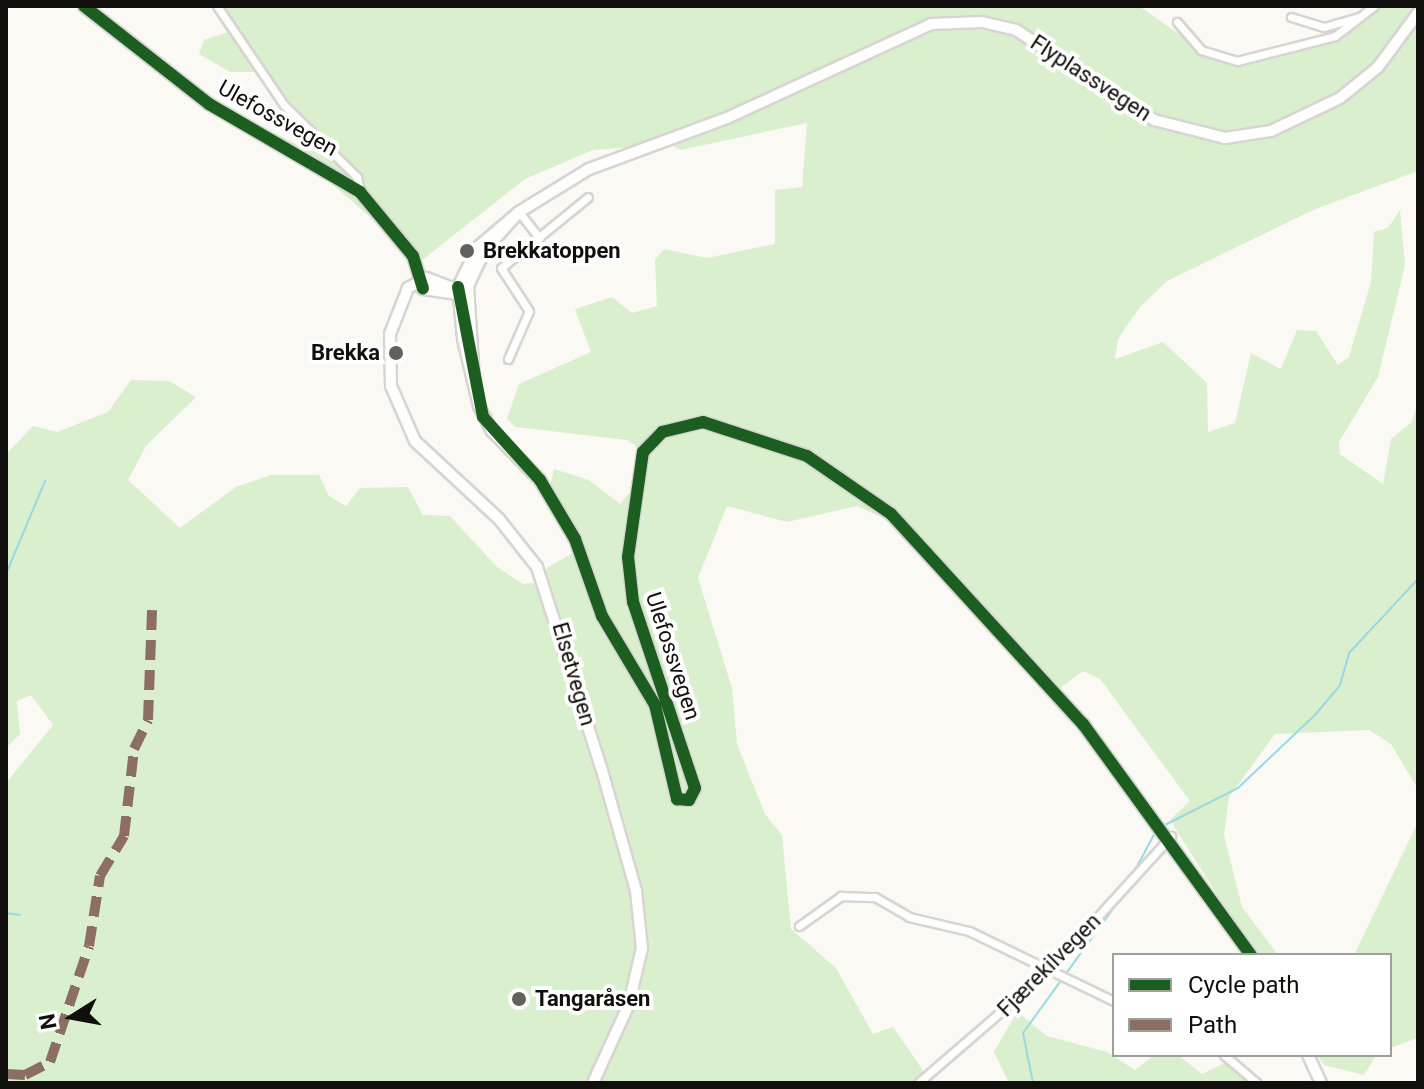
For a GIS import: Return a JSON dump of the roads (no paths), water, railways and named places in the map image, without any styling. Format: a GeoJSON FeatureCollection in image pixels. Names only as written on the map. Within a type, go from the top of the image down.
{"type":"FeatureCollection","features":[{"type":"Feature","properties":{"kind":"street","name":"Ulefossvegen"},"geometry":{"type":"LineString","coordinates":[[84,6],[209,104],[360,192],[407,248],[422,284]]}},
{"type":"Feature","properties":{"kind":"street"},"geometry":{"type":"LineString","coordinates":[[217,6],[284,105],[361,182],[360,192]]}},
{"type":"Feature","properties":{"kind":"street"},"geometry":{"type":"LineString","coordinates":[[1177,22],[1201,50],[1237,61],[1335,36],[1374,6]]}},
{"type":"Feature","properties":{"kind":"street","name":"Flyplassvegen"},"geometry":{"type":"LineString","coordinates":[[461,293],[479,258],[519,212],[589,169],[727,118],[931,24],[970,21],[1016,30],[1154,120],[1225,138],[1271,131],[1340,98],[1378,67],[1418,13]]}},
{"type":"Feature","properties":{"kind":"street"},"geometry":{"type":"LineString","coordinates":[[1291,17],[1333,27],[1365,15]]}},
{"type":"Feature","properties":{"kind":"street"},"geometry":{"type":"LineString","coordinates":[[508,359],[529,311],[501,268],[588,197]]}},
{"type":"Feature","properties":{"kind":"street"},"geometry":{"type":"LineString","coordinates":[[519,212],[539,238]]}},
{"type":"Feature","properties":{"kind":"street"},"geometry":{"type":"LineString","coordinates":[[422,284],[461,293]]}},
{"type":"Feature","properties":{"kind":"street","name":"Elsetvegen"},"geometry":{"type":"LineString","coordinates":[[422,284],[399,310],[388,364],[400,415],[422,449],[512,533],[542,577],[628,861],[641,918],[638,976],[593,1083]]}},
{"type":"Feature","properties":{"kind":"street","name":"Ulefossvegen"},"geometry":{"type":"LineString","coordinates":[[461,293],[474,379],[487,424],[531,468],[565,519],[602,616],[643,678],[677,799],[689,800],[695,788],[633,602],[628,557],[643,452],[670,428],[711,423],[807,456],[891,514],[1083,724],[1171,836],[1250,953]]}},
{"type":"Feature","properties":{"kind":"street","name":"Fjærekilvegen"},"geometry":{"type":"LineString","coordinates":[[918,1083],[1050,969],[1171,836]]}},
{"type":"Feature","properties":{"kind":"street"},"geometry":{"type":"LineString","coordinates":[[799,926],[841,896],[865,895],[1050,969],[1112,1000]]}},
{"type":"Feature","properties":{"kind":"street"},"geometry":{"type":"LineString","coordinates":[[1226,1057],[1257,1083]]}},
{"type":"Feature","properties":{"kind":"street"},"geometry":{"type":"LineString","coordinates":[[1309,1057],[1321,1083]]}},
{"type":"Feature","properties":{"kind":"waterway"},"geometry":{"type":"LineString","coordinates":[[6,574],[45,481]]}},
{"type":"Feature","properties":{"kind":"waterway"},"geometry":{"type":"LineString","coordinates":[[1161,827],[1238,788],[1315,715],[1340,685],[1349,653],[1418,579]]}},
{"type":"Feature","properties":{"kind":"waterway"},"geometry":{"type":"LineString","coordinates":[[1133,874],[1156,831]]}},
{"type":"Feature","properties":{"kind":"waterway"},"geometry":{"type":"LineString","coordinates":[[1033,1083],[1023,1033],[1131,884]]}},
{"type":"Feature","properties":{"kind":"waterway"},"geometry":{"type":"LineString","coordinates":[[6,913],[20,915]]}},
{"type":"Feature","properties":{"kind":"place","name":"Brekkatoppen"},"geometry":{"type":"Point","coordinates":[467,251]}},
{"type":"Feature","properties":{"kind":"place","name":"Brekka"},"geometry":{"type":"Point","coordinates":[396,353]}},
{"type":"Feature","properties":{"kind":"place","name":"Tangaråsen"},"geometry":{"type":"Point","coordinates":[519,999]}}]}
